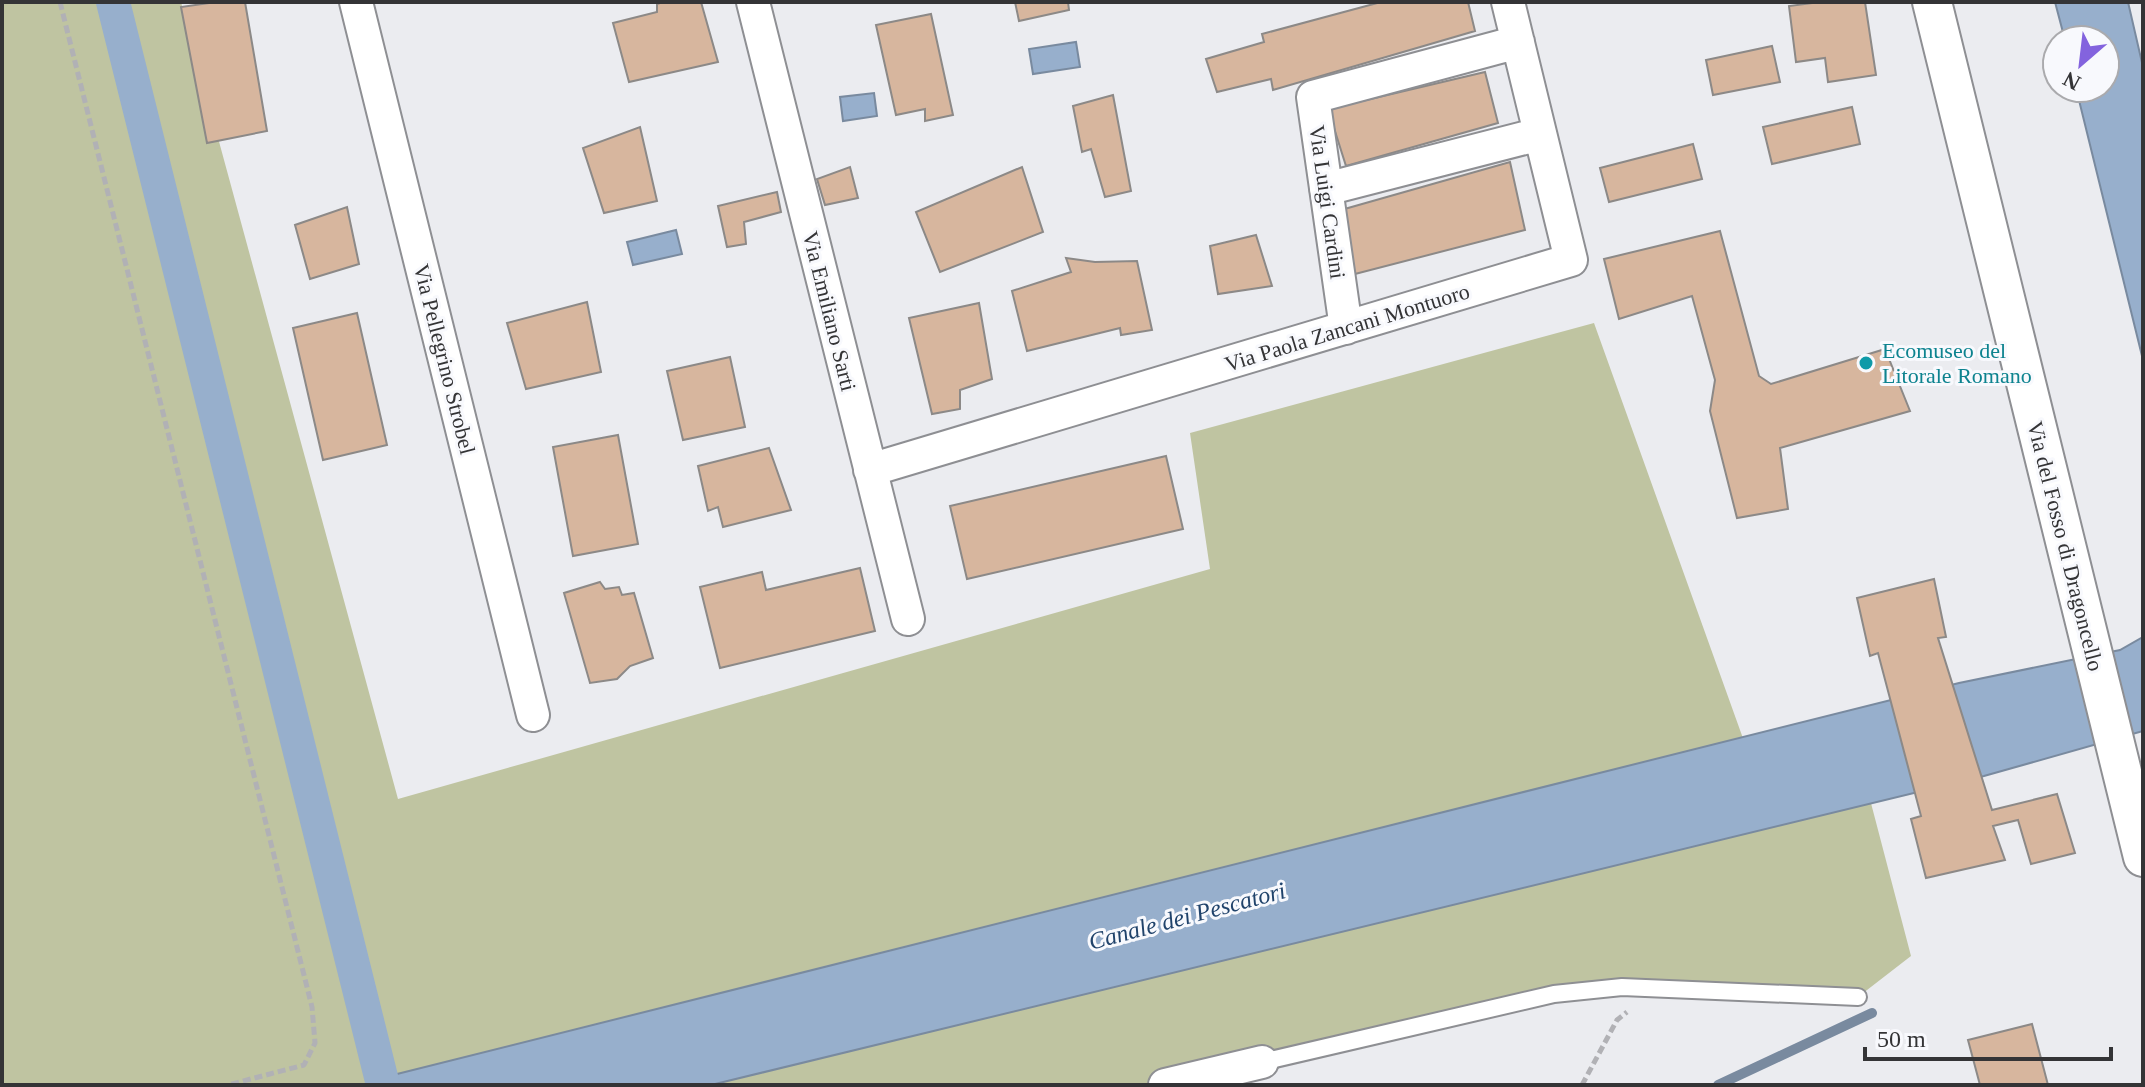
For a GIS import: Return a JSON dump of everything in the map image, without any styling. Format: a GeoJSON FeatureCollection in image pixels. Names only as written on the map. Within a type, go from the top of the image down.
{"type":"FeatureCollection","features":[{"type":"Feature","properties":{"kind":"street","name":"Via Pellegrino Strobel"},"geometry":{"type":"LineString","coordinates":[[356,2],[533,715]]}},
{"type":"Feature","properties":{"kind":"street","name":"Via Emiliano Sarti"},"geometry":{"type":"LineString","coordinates":[[753,2],[908,619]]}},
{"type":"Feature","properties":{"kind":"street","name":"Via Paola Zancani Montuoro"},"geometry":{"type":"LineString","coordinates":[[870,470],[1571,260],[1508,2]]}},
{"type":"Feature","properties":{"kind":"street","name":"Via del Fosso di Dragoncello"},"geometry":{"type":"LineString","coordinates":[[1932,2],[2143,857]]}},
{"type":"Feature","properties":{"kind":"street","name":"Via Luigi Cardini"},"geometry":{"type":"LineString","coordinates":[[1346,328],[1313,97],[1518,42]]}},
{"type":"Feature","properties":{"kind":"street"},"geometry":{"type":"LineString","coordinates":[[1326,189],[1540,134]]}},
{"type":"Feature","properties":{"kind":"street"},"geometry":{"type":"LineString","coordinates":[[1165,1085],[1262,1062]]}},
{"type":"Feature","properties":{"kind":"lane"},"geometry":{"type":"LineString","coordinates":[[1262,1062],[1554,994],[1622,987],[1673,987],[1858,997]]}},
{"type":"Feature","properties":{"kind":"path"},"geometry":{"type":"LineString","coordinates":[[60,2],[312,1007],[315,1043],[304,1065],[228,1085]]}},
{"type":"Feature","properties":{"kind":"path"},"geometry":{"type":"LineString","coordinates":[[1582,1085],[1617,1020],[1646,996],[1673,987]]}},
{"type":"Feature","properties":{"kind":"green space"},"geometry":{"type":"Polygon","coordinates":[[[2,2],[181,2],[398,799],[1210,569],[1190,433],[1594,323],[1754,769],[1855,742],[1911,956],[1858,997],[1622,987],[1165,1085],[2,1085],[2,2]]]}},
{"type":"Feature","properties":{"kind":"water"},"geometry":{"type":"Polygon","coordinates":[[[2055,2],[2128,2],[2143,67],[2143,360],[2080,104],[2121,104],[2121,24],[2061,24],[2055,2]]]}},
{"type":"Feature","properties":{"kind":"water"},"geometry":{"type":"Polygon","coordinates":[[[1076,42],[1080,67],[1033,74],[1029,49],[1076,42]]]}},
{"type":"Feature","properties":{"kind":"water"},"geometry":{"type":"Polygon","coordinates":[[[874,93],[877,116],[843,121],[840,97],[874,93]]]}},
{"type":"Feature","properties":{"kind":"water"},"geometry":{"type":"Polygon","coordinates":[[[676,230],[682,254],[633,265],[627,242],[676,230]]]}},
{"type":"Feature","properties":{"kind":"water","name":"Canale dei Pescatori"},"geometry":{"type":"Polygon","coordinates":[[[2143,637],[2143,731],[1984,776],[711,1085],[370,1085],[369,1081],[1959,683],[2120,650],[2143,637]]]}},
{"type":"Feature","properties":{"kind":"building"},"geometry":{"type":"Polygon","coordinates":[[[245,2],[267,131],[207,143],[181,7],[245,2]]]}},
{"type":"Feature","properties":{"kind":"building"},"geometry":{"type":"Polygon","coordinates":[[[701,2],[718,62],[629,82],[613,23],[657,12],[657,4],[701,2]]]}},
{"type":"Feature","properties":{"kind":"building"},"geometry":{"type":"Polygon","coordinates":[[[1015,2],[1068,2],[1069,10],[1019,21],[1015,2]]]}},
{"type":"Feature","properties":{"kind":"building"},"geometry":{"type":"Polygon","coordinates":[[[1381,2],[1468,2],[1475,31],[1273,90],[1271,79],[1217,92],[1206,59],[1264,42],[1262,34],[1381,2]]]}},
{"type":"Feature","properties":{"kind":"building"},"geometry":{"type":"Polygon","coordinates":[[[1865,2],[1876,75],[1828,82],[1825,58],[1796,62],[1789,6],[1865,2]]]}},
{"type":"Feature","properties":{"kind":"building"},"geometry":{"type":"Polygon","coordinates":[[[931,14],[953,115],[925,121],[925,109],[896,115],[876,25],[931,14]]]}},
{"type":"Feature","properties":{"kind":"building"},"geometry":{"type":"Polygon","coordinates":[[[1772,46],[1780,82],[1713,95],[1706,60],[1772,46]]]}},
{"type":"Feature","properties":{"kind":"building"},"geometry":{"type":"Polygon","coordinates":[[[1485,72],[1498,123],[1346,166],[1328,109],[1485,72]]]}},
{"type":"Feature","properties":{"kind":"building"},"geometry":{"type":"Polygon","coordinates":[[[1113,95],[1131,191],[1105,197],[1091,149],[1082,152],[1073,106],[1113,95]]]}},
{"type":"Feature","properties":{"kind":"building"},"geometry":{"type":"Polygon","coordinates":[[[1852,107],[1860,144],[1772,164],[1763,127],[1852,107]]]}},
{"type":"Feature","properties":{"kind":"building"},"geometry":{"type":"Polygon","coordinates":[[[640,127],[657,201],[604,213],[583,148],[640,127]]]}},
{"type":"Feature","properties":{"kind":"building"},"geometry":{"type":"Polygon","coordinates":[[[1693,144],[1702,179],[1609,202],[1600,168],[1693,144]]]}},
{"type":"Feature","properties":{"kind":"building"},"geometry":{"type":"Polygon","coordinates":[[[1510,162],[1525,230],[1355,274],[1341,210],[1510,162]]]}},
{"type":"Feature","properties":{"kind":"building"},"geometry":{"type":"Polygon","coordinates":[[[850,167],[858,198],[825,205],[817,179],[850,167]]]}},
{"type":"Feature","properties":{"kind":"building"},"geometry":{"type":"Polygon","coordinates":[[[1022,167],[1043,232],[940,272],[916,212],[1022,167]]]}},
{"type":"Feature","properties":{"kind":"building"},"geometry":{"type":"Polygon","coordinates":[[[777,192],[781,212],[744,222],[746,244],[727,247],[718,206],[777,192]]]}},
{"type":"Feature","properties":{"kind":"building"},"geometry":{"type":"Polygon","coordinates":[[[347,207],[359,264],[310,279],[295,225],[347,207]]]}},
{"type":"Feature","properties":{"kind":"building","name":"Ecomuseo del Litorale Romano"},"geometry":{"type":"Polygon","coordinates":[[[1720,231],[1759,376],[1771,384],[1885,349],[1910,411],[1780,448],[1788,509],[1737,518],[1710,411],[1715,380],[1692,296],[1619,319],[1604,259],[1720,231]]]}},
{"type":"Feature","properties":{"kind":"building"},"geometry":{"type":"Polygon","coordinates":[[[1256,235],[1272,286],[1218,294],[1210,246],[1256,235]]]}},
{"type":"Feature","properties":{"kind":"building"},"geometry":{"type":"Polygon","coordinates":[[[1066,258],[1095,262],[1137,261],[1152,330],[1121,335],[1120,328],[1027,351],[1012,291],[1071,272],[1066,258]]]}},
{"type":"Feature","properties":{"kind":"building"},"geometry":{"type":"Polygon","coordinates":[[[587,302],[601,372],[526,389],[507,323],[587,302]]]}},
{"type":"Feature","properties":{"kind":"building"},"geometry":{"type":"Polygon","coordinates":[[[979,303],[992,379],[960,390],[960,409],[932,414],[909,318],[979,303]]]}},
{"type":"Feature","properties":{"kind":"building"},"geometry":{"type":"Polygon","coordinates":[[[357,313],[387,445],[323,460],[293,328],[357,313]]]}},
{"type":"Feature","properties":{"kind":"building"},"geometry":{"type":"Polygon","coordinates":[[[730,357],[745,427],[683,440],[667,371],[730,357]]]}},
{"type":"Feature","properties":{"kind":"building"},"geometry":{"type":"Polygon","coordinates":[[[618,435],[638,544],[573,556],[553,447],[618,435]]]}},
{"type":"Feature","properties":{"kind":"building"},"geometry":{"type":"Polygon","coordinates":[[[769,448],[791,510],[723,527],[718,507],[708,511],[698,466],[769,448]]]}},
{"type":"Feature","properties":{"kind":"building"},"geometry":{"type":"Polygon","coordinates":[[[1166,456],[1183,529],[967,579],[950,506],[1166,456]]]}},
{"type":"Feature","properties":{"kind":"building"},"geometry":{"type":"Polygon","coordinates":[[[860,568],[875,631],[720,668],[700,587],[762,572],[766,590],[860,568]]]}},
{"type":"Feature","properties":{"kind":"building"},"geometry":{"type":"Polygon","coordinates":[[[1934,579],[1946,637],[1938,638],[1992,810],[2057,794],[2075,853],[2031,864],[2018,820],[1993,826],[2005,860],[1926,878],[1911,819],[1921,816],[1878,653],[1870,656],[1857,598],[1934,579]]]}},
{"type":"Feature","properties":{"kind":"building"},"geometry":{"type":"Polygon","coordinates":[[[600,582],[605,589],[619,587],[622,595],[634,593],[653,658],[630,666],[617,679],[590,683],[564,593],[600,582]]]}},
{"type":"Feature","properties":{"kind":"building"},"geometry":{"type":"Polygon","coordinates":[[[2032,1024],[2048,1085],[1980,1085],[1968,1040],[2032,1024]]]}},
{"type":"Feature","properties":{"kind":"waterway"},"geometry":{"type":"LineString","coordinates":[[113,2],[383,1085]]}},
{"type":"Feature","properties":{"kind":"waterway"},"geometry":{"type":"LineString","coordinates":[[1718,1085],[1872,1013]]}},
{"type":"Feature","properties":{"kind":"place","name":"Ecomuseo del Litorale Romano"},"geometry":{"type":"Point","coordinates":[1866,363]}}]}
